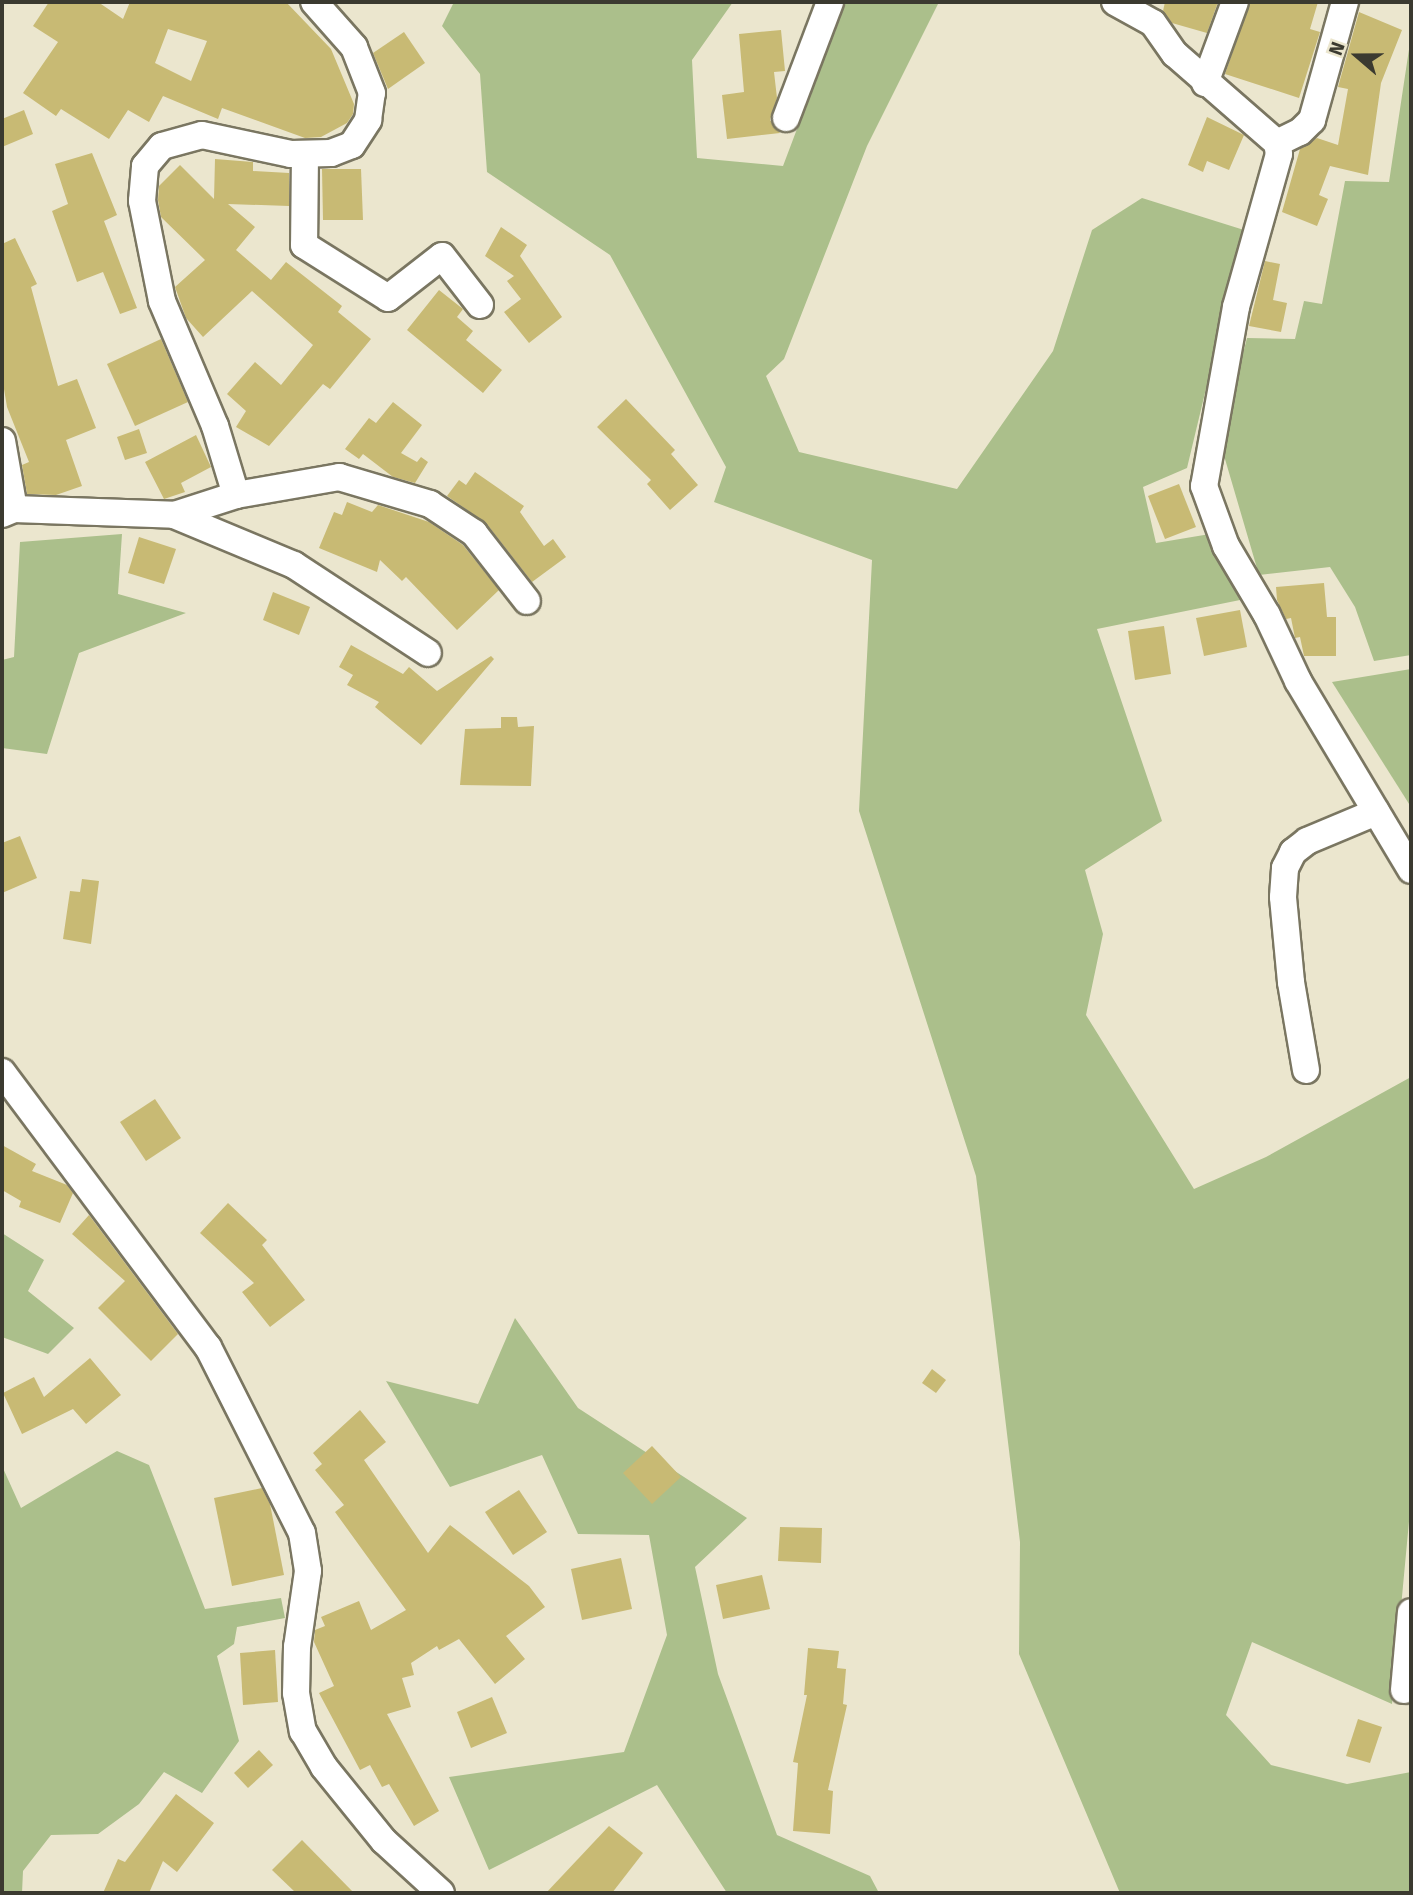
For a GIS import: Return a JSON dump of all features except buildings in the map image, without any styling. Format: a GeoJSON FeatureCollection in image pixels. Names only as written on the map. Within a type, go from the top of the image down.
{"type":"FeatureCollection","features":[{"type":"Feature","properties":{"kind":"street"},"geometry":{"type":"LineString","coordinates":[[236,495],[215,426],[162,301],[142,201],[145,166],[162,146],[202,135],[305,154],[331,153],[352,145],[368,120],[372,93],[354,47],[314,2]]}},
{"type":"Feature","properties":{"kind":"street"},"geometry":{"type":"LineString","coordinates":[[786,118],[830,2]]}},
{"type":"Feature","properties":{"kind":"street"},"geometry":{"type":"LineString","coordinates":[[1115,2],[1156,13],[1175,54],[1205,83],[1277,143],[1279,155],[1236,307],[1203,486],[1226,545],[1298,681],[1411,870]]}},
{"type":"Feature","properties":{"kind":"street"},"geometry":{"type":"LineString","coordinates":[[1205,83],[1234,2]]}},
{"type":"Feature","properties":{"kind":"street"},"geometry":{"type":"LineString","coordinates":[[1277,143],[1300,132],[1312,120],[1345,2]]}},
{"type":"Feature","properties":{"kind":"street"},"geometry":{"type":"LineString","coordinates":[[305,154],[304,245],[388,298],[442,256],[480,305]]}},
{"type":"Feature","properties":{"kind":"street"},"geometry":{"type":"LineString","coordinates":[[2,441],[8,512],[174,515],[236,495],[339,477],[430,504],[474,533],[527,601]]}},
{"type":"Feature","properties":{"kind":"street"},"geometry":{"type":"LineString","coordinates":[[174,515],[294,565],[428,653]]}},
{"type":"Feature","properties":{"kind":"street"},"geometry":{"type":"LineString","coordinates":[[1306,1070],[1291,982],[1283,897],[1285,869],[1293,852],[1307,841],[1376,812]]}},
{"type":"Feature","properties":{"kind":"street"},"geometry":{"type":"LineString","coordinates":[[2,1072],[208,1346],[302,1534],[308,1571],[297,1647],[296,1693],[303,1731],[324,1767],[384,1841],[441,1893]]}},
{"type":"Feature","properties":{"kind":"street"},"geometry":{"type":"LineString","coordinates":[[1404,1690],[1411,1612]]}},
{"type":"Feature","properties":{"kind":"green space"},"geometry":{"type":"Polygon","coordinates":[[[454,2],[733,2],[692,60],[697,158],[783,166],[845,2],[939,2],[867,146],[784,359],[766,376],[799,452],[957,489],[1053,351],[1092,230],[1142,198],[1244,230],[1187,468],[1143,487],[1156,543],[1210,534],[1245,599],[1097,629],[1162,821],[1085,870],[1103,934],[1086,1015],[1194,1189],[1266,1157],[1411,1077],[1411,1500],[1392,1704],[1252,1642],[1226,1715],[1271,1765],[1347,1784],[1411,1772],[1411,1893],[1120,1893],[1019,1654],[1020,1542],[976,1176],[859,811],[872,560],[714,502],[726,467],[610,255],[487,172],[480,74],[442,26],[454,2]]]}},
{"type":"Feature","properties":{"kind":"green space"},"geometry":{"type":"Polygon","coordinates":[[[1411,36],[1411,655],[1374,661],[1355,607],[1330,567],[1259,575],[1220,442],[1247,338],[1295,339],[1304,301],[1322,304],[1345,181],[1389,182],[1411,36]]]}},
{"type":"Feature","properties":{"kind":"green space"},"geometry":{"type":"Polygon","coordinates":[[[122,534],[118,594],[186,613],[79,653],[47,754],[2,748],[2,660],[14,657],[20,542],[122,534]]]}},
{"type":"Feature","properties":{"kind":"green space"},"geometry":{"type":"Polygon","coordinates":[[[1411,669],[1411,807],[1332,682],[1411,669]]]}},
{"type":"Feature","properties":{"kind":"green space"},"geometry":{"type":"Polygon","coordinates":[[[2,1233],[44,1260],[28,1291],[74,1328],[48,1354],[2,1337],[2,1233]]]}},
{"type":"Feature","properties":{"kind":"green space"},"geometry":{"type":"Polygon","coordinates":[[[515,1318],[578,1408],[747,1518],[695,1567],[718,1674],[777,1835],[870,1876],[879,1893],[727,1893],[657,1785],[489,1870],[449,1777],[624,1752],[667,1635],[649,1535],[578,1534],[542,1455],[450,1487],[386,1381],[478,1404],[515,1318]]]}},
{"type":"Feature","properties":{"kind":"green space"},"geometry":{"type":"Polygon","coordinates":[[[117,1451],[149,1465],[205,1609],[281,1598],[285,1618],[237,1627],[234,1644],[217,1656],[239,1741],[202,1793],[164,1772],[139,1804],[98,1834],[51,1835],[23,1871],[22,1893],[2,1893],[2,1466],[21,1508],[117,1451]]]}}]}
